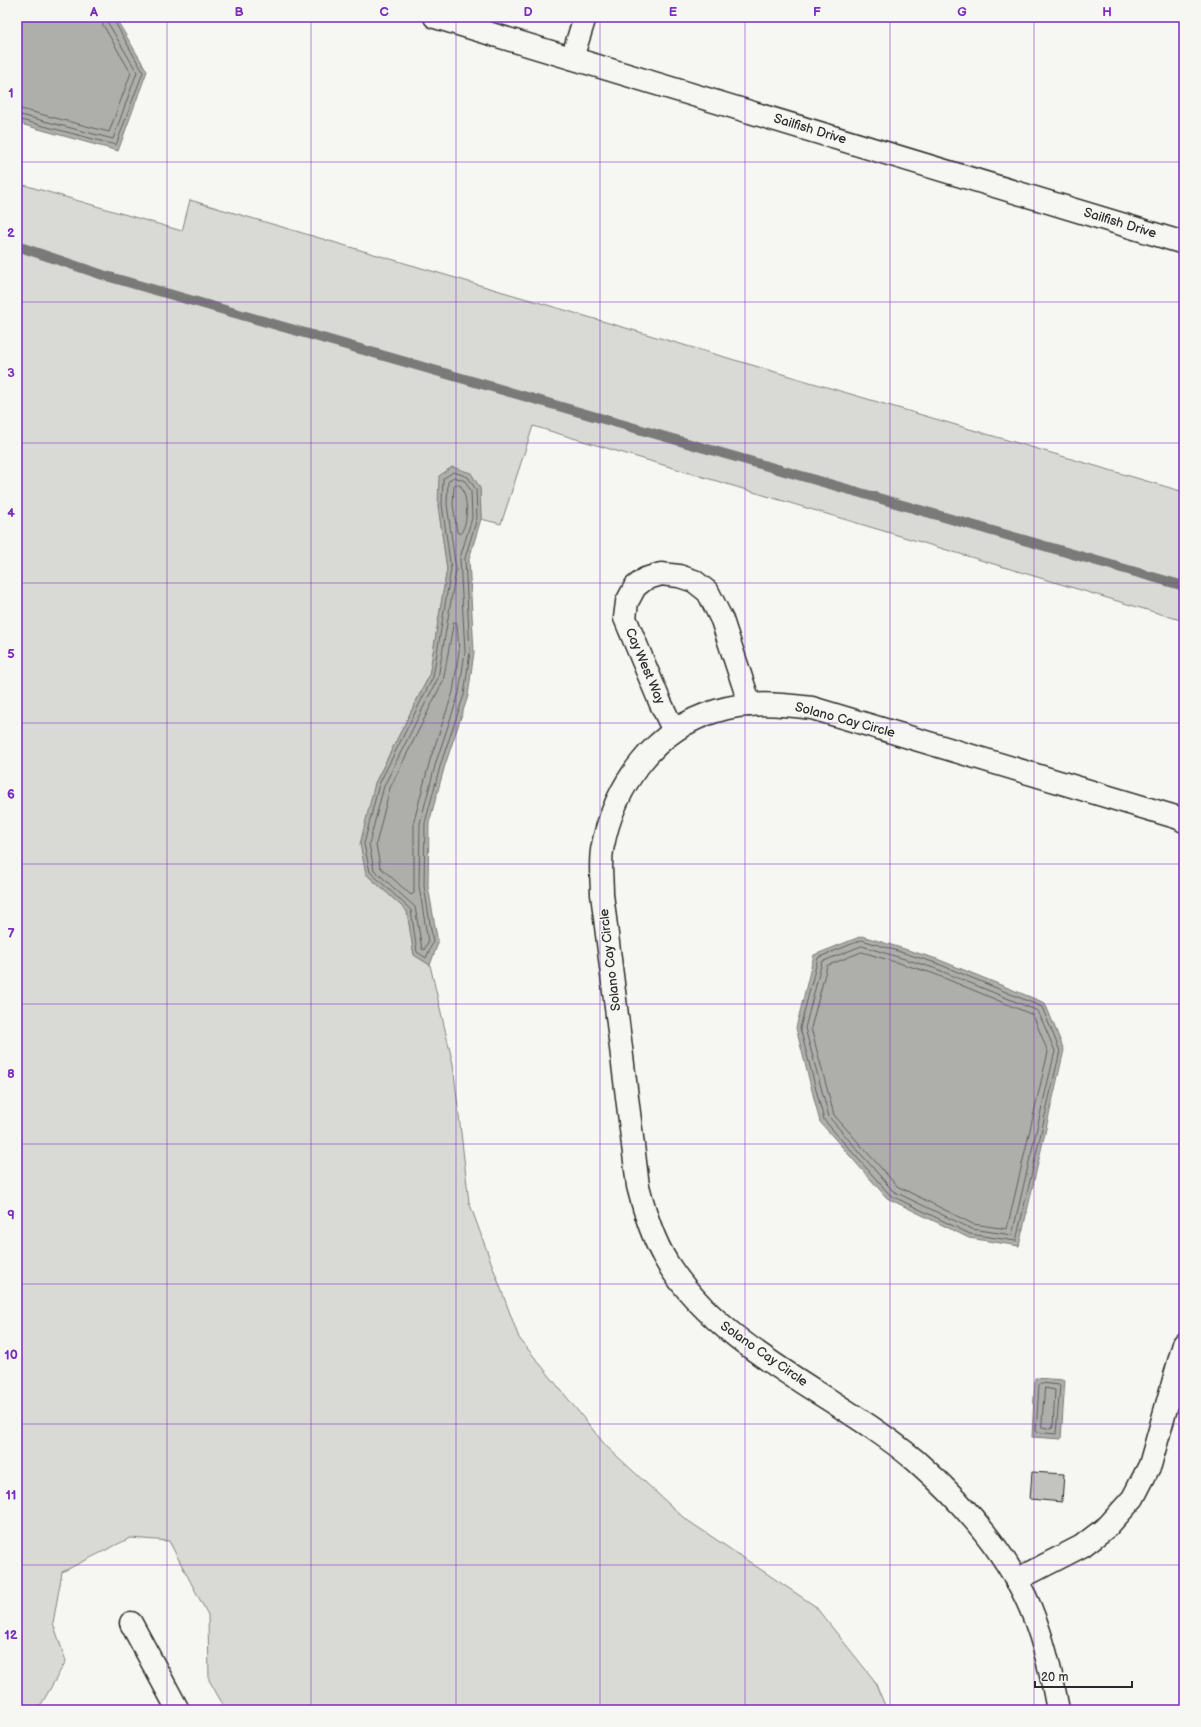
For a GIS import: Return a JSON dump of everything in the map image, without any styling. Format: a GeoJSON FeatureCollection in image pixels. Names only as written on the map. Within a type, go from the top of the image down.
{"type":"FeatureCollection","features":[{"type":"Feature","properties":{"kind":"street","name":"Sailfish Drive"},"geometry":{"type":"LineString","coordinates":[[435,17],[1184,243]]}},
{"type":"Feature","properties":{"kind":"street"},"geometry":{"type":"LineString","coordinates":[[572,58],[585,17]]}},
{"type":"Feature","properties":{"kind":"street","name":"Cay West Way"},"geometry":{"type":"LineString","coordinates":[[674,731],[660,702],[625,618],[627,602],[635,587],[645,579],[661,574],[679,576],[694,581],[708,592],[722,620],[750,705]]}},
{"type":"Feature","properties":{"kind":"street","name":"Solano Cay Circle"},"geometry":{"type":"LineString","coordinates":[[1058,1710],[1052,1676],[1033,1615],[1016,1580],[990,1540],[947,1489],[914,1460],[721,1325],[694,1299],[668,1263],[649,1226],[638,1186],[602,894],[602,854],[608,827],[625,785],[640,763],[660,741],[674,731],[716,711],[750,705],[781,704],[812,708],[1179,818],[1184,821]]}},
{"type":"Feature","properties":{"kind":"street"},"geometry":{"type":"LineString","coordinates":[[1016,1580],[1082,1546],[1108,1526],[1132,1498],[1150,1465],[1184,1344]]}},
{"type":"Feature","properties":{"kind":"street"},"geometry":{"type":"LineString","coordinates":[[131,1623],[178,1710]]}},
{"type":"Feature","properties":{"kind":"shaded area"},"geometry":{"type":"Polygon","coordinates":[[[17,183],[182,231],[190,200],[1184,492],[1184,621],[533,426],[501,524],[481,519],[480,489],[438,505],[447,569],[429,676],[375,783],[366,874],[407,911],[414,955],[430,965],[453,1064],[469,1202],[519,1338],[606,1446],[684,1518],[815,1606],[874,1680],[887,1710],[226,1710],[209,1680],[208,1615],[169,1541],[130,1538],[62,1572],[53,1623],[66,1661],[38,1710],[17,1710],[17,183]]]}},
{"type":"Feature","properties":{"kind":"water"},"geometry":{"type":"Polygon","coordinates":[[[17,17],[115,17],[147,71],[118,151],[17,123],[17,17]]]}},
{"type":"Feature","properties":{"kind":"water"},"geometry":{"type":"Polygon","coordinates":[[[452,467],[471,473],[480,488],[481,519],[469,559],[474,652],[468,696],[445,765],[429,823],[428,886],[438,943],[430,965],[414,955],[407,911],[366,874],[360,844],[375,783],[429,676],[447,569],[438,505],[439,476],[452,467]]]}},
{"type":"Feature","properties":{"kind":"water"},"geometry":{"type":"Polygon","coordinates":[[[862,936],[937,959],[1045,1003],[1064,1050],[1019,1246],[969,1238],[887,1198],[820,1122],[796,1028],[814,955],[862,936]]]}},
{"type":"Feature","properties":{"kind":"water"},"geometry":{"type":"Polygon","coordinates":[[[1035,1378],[1065,1380],[1061,1439],[1032,1437],[1035,1378]]]}},
{"type":"Feature","properties":{"kind":"building"},"geometry":{"type":"Polygon","coordinates":[[[1032,1472],[1064,1474],[1062,1502],[1030,1499],[1032,1472]]]}},
{"type":"Feature","properties":{"kind":"waterway"},"geometry":{"type":"LineString","coordinates":[[17,246],[103,275],[1184,586]]}}]}
